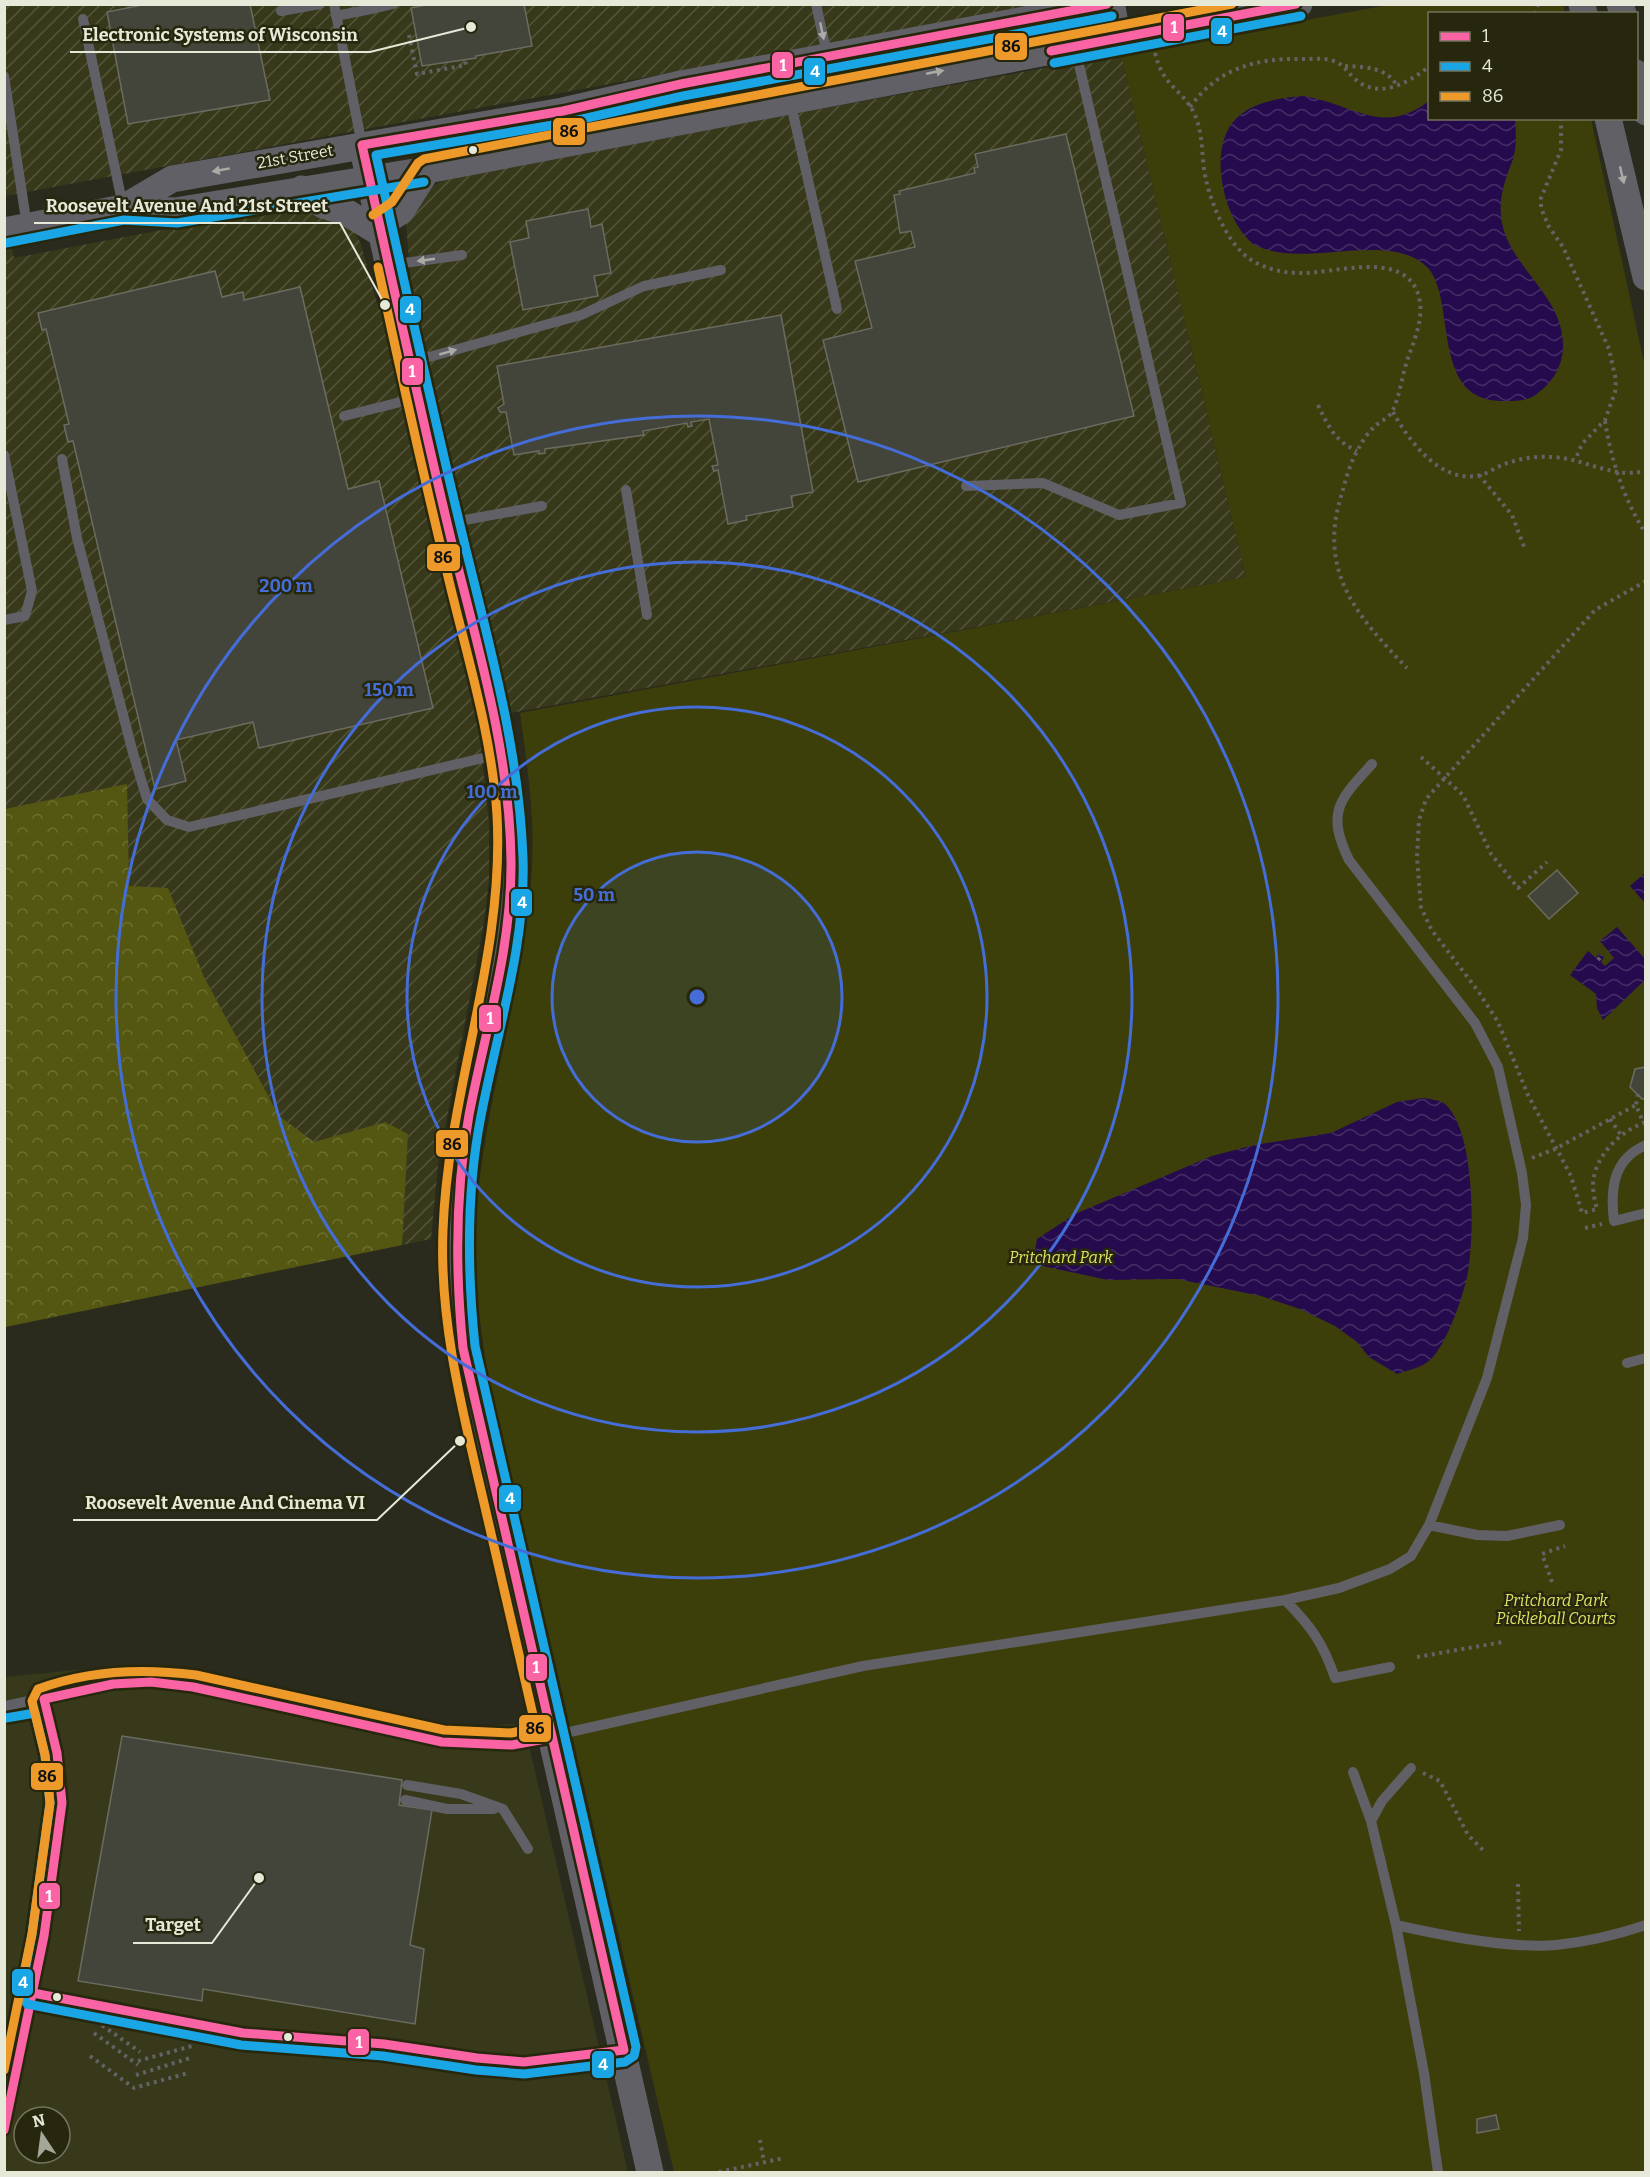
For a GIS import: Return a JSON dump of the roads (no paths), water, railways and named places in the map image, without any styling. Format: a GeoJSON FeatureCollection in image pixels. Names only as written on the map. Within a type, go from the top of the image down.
{"type":"FeatureCollection","features":[{"type":"Feature","properties":{"kind":"street","name":"21st Street"},"geometry":{"type":"LineString","coordinates":[[123,208],[172,179],[563,111],[681,84],[1065,9],[1110,4]]}},
{"type":"Feature","properties":{"kind":"street","name":"21st Street"},"geometry":{"type":"LineString","coordinates":[[16,229],[123,208],[175,211],[427,170],[1299,4]]}},
{"type":"Feature","properties":{"kind":"street"},"geometry":{"type":"LineString","coordinates":[[1638,81],[1646,112]]}},
{"type":"Feature","properties":{"kind":"street"},"geometry":{"type":"LineString","coordinates":[[1608,120],[1646,277]]}},
{"type":"Feature","properties":{"kind":"street"},"geometry":{"type":"LineString","coordinates":[[362,145],[501,753],[509,816],[511,865],[507,914],[459,1175],[455,1232],[456,1291],[472,1396],[624,2050],[650,2172]]}},
{"type":"Feature","properties":{"kind":"street"},"geometry":{"type":"LineString","coordinates":[[381,230],[401,211],[427,170]]}},
{"type":"Feature","properties":{"kind":"street"},"geometry":{"type":"LineString","coordinates":[[302,189],[323,205],[346,212],[381,230]]}},
{"type":"Feature","properties":{"kind":"lane"},"geometry":{"type":"LineString","coordinates":[[281,11],[320,4]]}},
{"type":"Feature","properties":{"kind":"lane"},"geometry":{"type":"LineString","coordinates":[[362,145],[335,10],[393,4]]}},
{"type":"Feature","properties":{"kind":"lane"},"geometry":{"type":"LineString","coordinates":[[816,4],[835,91]]}},
{"type":"Feature","properties":{"kind":"lane"},"geometry":{"type":"LineString","coordinates":[[1120,4],[1126,37]]}},
{"type":"Feature","properties":{"kind":"lane"},"geometry":{"type":"LineString","coordinates":[[966,486],[1043,483],[1119,515],[1181,503],[1065,9]]}},
{"type":"Feature","properties":{"kind":"lane"},"geometry":{"type":"LineString","coordinates":[[83,19],[123,208]]}},
{"type":"Feature","properties":{"kind":"lane"},"geometry":{"type":"LineString","coordinates":[[4,76],[16,229]]}},
{"type":"Feature","properties":{"kind":"lane"},"geometry":{"type":"LineString","coordinates":[[790,100],[837,309]]}},
{"type":"Feature","properties":{"kind":"lane"},"geometry":{"type":"LineString","coordinates":[[390,266],[462,255]]}},
{"type":"Feature","properties":{"kind":"lane"},"geometry":{"type":"LineString","coordinates":[[411,363],[581,315],[644,286],[721,270]]}},
{"type":"Feature","properties":{"kind":"lane"},"geometry":{"type":"LineString","coordinates":[[344,416],[418,398]]}},
{"type":"Feature","properties":{"kind":"lane"},"geometry":{"type":"LineString","coordinates":[[4,455],[6,474],[32,591],[25,616],[4,620]]}},
{"type":"Feature","properties":{"kind":"lane"},"geometry":{"type":"LineString","coordinates":[[62,459],[77,538],[102,626],[133,753],[147,799],[167,820],[189,827],[501,753]]}},
{"type":"Feature","properties":{"kind":"lane"},"geometry":{"type":"LineString","coordinates":[[626,490],[647,615]]}},
{"type":"Feature","properties":{"kind":"lane"},"geometry":{"type":"LineString","coordinates":[[447,524],[542,506]]}},
{"type":"Feature","properties":{"kind":"lane"},"geometry":{"type":"LineString","coordinates":[[4,1706],[110,1685],[137,1682],[162,1683],[193,1687],[442,1742],[512,1745],[863,1666],[1285,1600],[1339,1588],[1390,1569],[1411,1556],[1429,1525],[1487,1378],[1523,1238],[1526,1205],[1520,1162],[1498,1067],[1475,1023],[1349,860],[1340,840],[1336,825],[1342,796],[1372,764]]}},
{"type":"Feature","properties":{"kind":"lane"},"geometry":{"type":"LineString","coordinates":[[1646,1145],[1634,1150],[1619,1164],[1614,1180],[1612,1205],[1614,1221],[1646,1213]]}},
{"type":"Feature","properties":{"kind":"lane"},"geometry":{"type":"LineString","coordinates":[[1627,1363],[1646,1358]]}},
{"type":"Feature","properties":{"kind":"lane"},"geometry":{"type":"LineString","coordinates":[[1429,1525],[1477,1535],[1507,1536],[1560,1525]]}},
{"type":"Feature","properties":{"kind":"lane"},"geometry":{"type":"LineString","coordinates":[[1285,1600],[1311,1627],[1326,1653],[1335,1678],[1390,1667]]}},
{"type":"Feature","properties":{"kind":"lane"},"geometry":{"type":"LineString","coordinates":[[4,2132],[44,1936],[62,1803],[57,1753],[44,1699]]}},
{"type":"Feature","properties":{"kind":"lane"},"geometry":{"type":"LineString","coordinates":[[1371,1821],[1382,1801],[1411,1768]]}},
{"type":"Feature","properties":{"kind":"lane"},"geometry":{"type":"LineString","coordinates":[[1353,1772],[1371,1821],[1396,1924],[1424,2073],[1438,2172]]}},
{"type":"Feature","properties":{"kind":"lane"},"geometry":{"type":"LineString","coordinates":[[407,1785],[461,1794],[503,1809],[528,1849]]}},
{"type":"Feature","properties":{"kind":"lane"},"geometry":{"type":"LineString","coordinates":[[405,1800],[447,1809],[503,1809]]}},
{"type":"Feature","properties":{"kind":"lane"},"geometry":{"type":"LineString","coordinates":[[1396,1924],[1442,1935],[1520,1944],[1554,1945],[1616,1935],[1646,1925]]}},
{"type":"Feature","properties":{"kind":"lane"},"geometry":{"type":"LineString","coordinates":[[33,1993],[243,2032],[384,2044],[477,2058],[524,2062],[624,2050]]}},
{"type":"Feature","properties":{"kind":"water"},"geometry":{"type":"Polygon","coordinates":[[[1303,96],[1382,117],[1397,117],[1428,102],[1428,120],[1515,120],[1515,149],[1502,194],[1501,216],[1505,234],[1513,251],[1555,312],[1561,329],[1563,348],[1558,369],[1540,391],[1526,399],[1498,401],[1477,395],[1462,383],[1448,344],[1436,281],[1427,267],[1412,257],[1373,250],[1286,253],[1268,250],[1252,243],[1242,232],[1227,202],[1221,168],[1221,151],[1225,135],[1240,115],[1265,102],[1303,96]]]}},
{"type":"Feature","properties":{"kind":"water"},"geometry":{"type":"Polygon","coordinates":[[[1645,873],[1645,903],[1630,886],[1645,873]]]}},
{"type":"Feature","properties":{"kind":"water"},"geometry":{"type":"Polygon","coordinates":[[[1617,927],[1645,959],[1645,980],[1603,1020],[1597,1008],[1596,994],[1570,975],[1588,951],[1596,958],[1599,953],[1604,957],[1601,962],[1605,966],[1614,958],[1600,941],[1617,927]]]}},
{"type":"Feature","properties":{"kind":"water"},"geometry":{"type":"Polygon","coordinates":[[[1423,1098],[1445,1104],[1455,1118],[1463,1137],[1468,1161],[1472,1213],[1470,1260],[1454,1319],[1439,1350],[1426,1363],[1416,1368],[1397,1374],[1369,1357],[1357,1342],[1335,1326],[1300,1309],[1261,1296],[1177,1279],[1108,1280],[1038,1265],[1034,1257],[1037,1239],[1075,1214],[1212,1156],[1254,1145],[1331,1133],[1397,1102],[1423,1098]]]}},
{"type":"Feature","properties":{"kind":"place","name":"Electronic Systems of Wisconsin"},"geometry":{"type":"Point","coordinates":[471,27]}},
{"type":"Feature","properties":{"kind":"place","name":"Roosevelt Avenue And 21st Street"},"geometry":{"type":"Point","coordinates":[385,305]}},
{"type":"Feature","properties":{"kind":"place","name":"Roosevelt Avenue And Cinema VI"},"geometry":{"type":"Point","coordinates":[460,1441]}},
{"type":"Feature","properties":{"kind":"place","name":"Target"},"geometry":{"type":"Point","coordinates":[259,1878]}},
{"type":"Feature","properties":{"kind":"park label","name":"Pritchard Park"},"geometry":{"type":"Point","coordinates":[1061,1257]}},
{"type":"Feature","properties":{"kind":"park label","name":"Pritchard Park Pickleball Courts"},"geometry":{"type":"Point","coordinates":[1556,1609]}}]}
